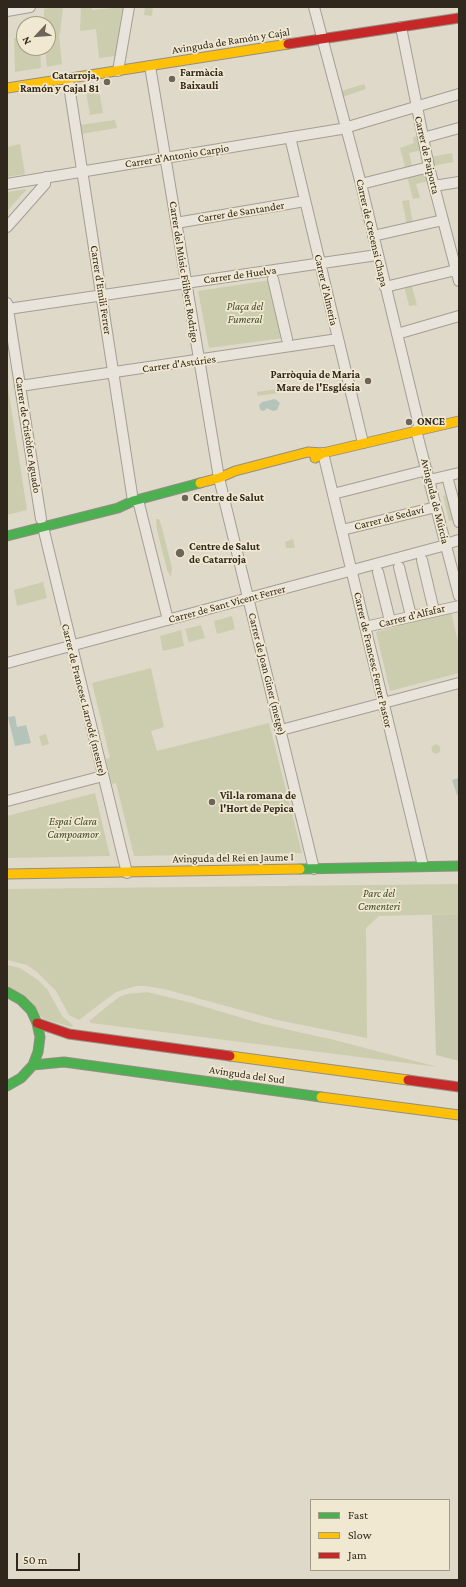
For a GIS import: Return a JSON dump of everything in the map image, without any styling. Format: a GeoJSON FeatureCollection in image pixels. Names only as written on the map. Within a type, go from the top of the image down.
{"type":"FeatureCollection","features":[{"type":"Feature","properties":{"kind":"street"},"geometry":{"type":"LineString","coordinates":[[7,11],[30,7]]}},
{"type":"Feature","properties":{"kind":"street"},"geometry":{"type":"LineString","coordinates":[[118,71],[129,7]]}},
{"type":"Feature","properties":{"kind":"street","name":"Carrer de Crecensi Chapa"},"geometry":{"type":"LineString","coordinates":[[314,7],[361,184],[418,429]]}},
{"type":"Feature","properties":{"kind":"street","name":"Avinguda de Ramón y Cajal"},"geometry":{"type":"LineString","coordinates":[[7,88],[459,18]]}},
{"type":"Feature","properties":{"kind":"street","name":"Carrer de Paiporta"},"geometry":{"type":"LineString","coordinates":[[401,27],[429,167],[442,220],[455,250],[456,270],[459,281]]}},
{"type":"Feature","properties":{"kind":"street","name":"Carrer del Músic Filibert Rodrigo"},"geometry":{"type":"LineString","coordinates":[[150,66],[219,478]]}},
{"type":"Feature","properties":{"kind":"street","name":"Carrer d'Emili Ferrer"},"geometry":{"type":"LineString","coordinates":[[68,79],[114,374],[136,500],[168,620]]}},
{"type":"Feature","properties":{"kind":"street","name":"Carrer d'Antonio Carpio"},"geometry":{"type":"LineString","coordinates":[[7,184],[346,128],[459,94]]}},
{"type":"Feature","properties":{"kind":"street"},"geometry":{"type":"LineString","coordinates":[[423,138],[459,128]]}},
{"type":"Feature","properties":{"kind":"street","name":"Carrer d'Almeria"},"geometry":{"type":"LineString","coordinates":[[290,137],[363,443]]}},
{"type":"Feature","properties":{"kind":"street"},"geometry":{"type":"LineString","coordinates":[[361,184],[429,167]]}},
{"type":"Feature","properties":{"kind":"street"},"geometry":{"type":"LineString","coordinates":[[7,227],[45,184],[46,177]]}},
{"type":"Feature","properties":{"kind":"street"},"geometry":{"type":"LineString","coordinates":[[434,186],[459,182]]}},
{"type":"Feature","properties":{"kind":"street","name":"Carrer de Santander"},"geometry":{"type":"LineString","coordinates":[[176,223],[305,201]]}},
{"type":"Feature","properties":{"kind":"street"},"geometry":{"type":"LineString","coordinates":[[373,236],[442,220]]}},
{"type":"Feature","properties":{"kind":"street","name":"Carrer de Huelva"},"geometry":{"type":"LineString","coordinates":[[7,306],[102,295],[377,255]]}},
{"type":"Feature","properties":{"kind":"street"},"geometry":{"type":"LineString","coordinates":[[385,287],[456,270]]}},
{"type":"Feature","properties":{"kind":"street"},"geometry":{"type":"LineString","coordinates":[[273,279],[288,339]]}},
{"type":"Feature","properties":{"kind":"street","name":"Carrer de Cristòfor Aguado"},"geometry":{"type":"LineString","coordinates":[[7,306],[42,523]]}},
{"type":"Feature","properties":{"kind":"street"},"geometry":{"type":"LineString","coordinates":[[397,334],[459,316]]}},
{"type":"Feature","properties":{"kind":"street","name":"Carrer d'Astúries"},"geometry":{"type":"LineString","coordinates":[[20,386],[114,374],[338,340]]}},
{"type":"Feature","properties":{"kind":"street"},"geometry":{"type":"LineString","coordinates":[[418,429],[434,420],[459,412]]}},
{"type":"Feature","properties":{"kind":"street"},"geometry":{"type":"LineString","coordinates":[[7,528],[42,523],[118,508],[136,500],[219,478],[235,471],[308,452],[323,453],[418,429],[437,427],[459,421]]}},
{"type":"Feature","properties":{"kind":"street","name":"Avinguda de Múrcia"},"geometry":{"type":"LineString","coordinates":[[418,429],[429,480],[459,596]]}},
{"type":"Feature","properties":{"kind":"street","name":"Carrer de Francesc Ferrer Pastor"},"geometry":{"type":"LineString","coordinates":[[323,453],[423,866]]}},
{"type":"Feature","properties":{"kind":"street"},"geometry":{"type":"LineString","coordinates":[[333,494],[427,470]]}},
{"type":"Feature","properties":{"kind":"street"},"geometry":{"type":"LineString","coordinates":[[429,480],[459,473]]}},
{"type":"Feature","properties":{"kind":"street","name":"Avinguda de Múrcia"},"geometry":{"type":"LineString","coordinates":[[447,476],[459,522]]}},
{"type":"Feature","properties":{"kind":"street","name":"Carrer de Joan Giner (metge)"},"geometry":{"type":"LineString","coordinates":[[219,478],[314,869]]}},
{"type":"Feature","properties":{"kind":"street","name":"Carrer de Sedaví"},"geometry":{"type":"LineString","coordinates":[[342,530],[436,506]]}},
{"type":"Feature","properties":{"kind":"street"},"geometry":{"type":"LineString","coordinates":[[7,536],[42,523]]}},
{"type":"Feature","properties":{"kind":"street","name":"Carrer de Francesc Larrodé (mestre)"},"geometry":{"type":"LineString","coordinates":[[42,523],[127,873]]}},
{"type":"Feature","properties":{"kind":"street","name":"Carrer de Sant Vicent Ferrer"},"geometry":{"type":"LineString","coordinates":[[7,663],[248,599],[459,540]]}},
{"type":"Feature","properties":{"kind":"street"},"geometry":{"type":"LineString","coordinates":[[422,560],[434,611]]}},
{"type":"Feature","properties":{"kind":"street"},"geometry":{"type":"LineString","coordinates":[[399,567],[411,616]]}},
{"type":"Feature","properties":{"kind":"street"},"geometry":{"type":"LineString","coordinates":[[378,572],[390,621]]}},
{"type":"Feature","properties":{"kind":"street","name":"Carrer d'Alfafar"},"geometry":{"type":"LineString","coordinates":[[365,627],[459,606]]}},
{"type":"Feature","properties":{"kind":"street"},"geometry":{"type":"LineString","coordinates":[[281,730],[459,683]]}},
{"type":"Feature","properties":{"kind":"street"},"geometry":{"type":"LineString","coordinates":[[7,801],[103,776]]}},
{"type":"Feature","properties":{"kind":"street","name":"Avinguda del Rei en Jaume I"},"geometry":{"type":"LineString","coordinates":[[7,874],[459,866]]}},
{"type":"Feature","properties":{"kind":"street"},"geometry":{"type":"LineString","coordinates":[[7,992],[21,1000],[31,1010],[37,1023],[40,1037],[38,1052],[33,1065],[21,1078],[7,1086]]}},
{"type":"Feature","properties":{"kind":"street","name":"Avinguda del Sud"},"geometry":{"type":"LineString","coordinates":[[37,1023],[69,1034],[459,1087]]}},
{"type":"Feature","properties":{"kind":"street","name":"Avinguda del Sud"},"geometry":{"type":"LineString","coordinates":[[33,1065],[64,1062],[459,1115]]}},
{"type":"Feature","properties":{"kind":"green space"},"geometry":{"type":"Polygon","coordinates":[[[63,7],[59,34],[62,64],[47,67],[46,56],[56,56],[56,16],[44,16],[44,9],[63,7]]]}},
{"type":"Feature","properties":{"kind":"green space"},"geometry":{"type":"Polygon","coordinates":[[[81,7],[92,7],[92,10],[123,7],[115,56],[99,58],[96,29],[80,31],[81,7]]]}},
{"type":"Feature","properties":{"kind":"green space"},"geometry":{"type":"Polygon","coordinates":[[[145,7],[153,7],[152,16],[144,15],[145,7]]]}},
{"type":"Feature","properties":{"kind":"green space"},"geometry":{"type":"Polygon","coordinates":[[[14,38],[16,38],[16,56],[40,56],[41,68],[15,72],[14,38]]]}},
{"type":"Feature","properties":{"kind":"green space"},"geometry":{"type":"Polygon","coordinates":[[[364,84],[366,89],[343,97],[341,91],[364,84]]]}},
{"type":"Feature","properties":{"kind":"green space"},"geometry":{"type":"Polygon","coordinates":[[[99,89],[103,113],[90,115],[86,91],[99,89]]]}},
{"type":"Feature","properties":{"kind":"green space"},"geometry":{"type":"Polygon","coordinates":[[[115,120],[117,128],[81,134],[80,125],[115,120]]]}},
{"type":"Feature","properties":{"kind":"green space"},"geometry":{"type":"Polygon","coordinates":[[[420,136],[422,150],[409,153],[413,169],[406,170],[400,148],[414,143],[413,137],[420,136]]]}},
{"type":"Feature","properties":{"kind":"green space"},"geometry":{"type":"Polygon","coordinates":[[[20,144],[25,174],[7,177],[7,147],[20,144]]]}},
{"type":"Feature","properties":{"kind":"green space"},"geometry":{"type":"Polygon","coordinates":[[[452,153],[453,162],[432,166],[430,157],[452,153]]]}},
{"type":"Feature","properties":{"kind":"green space"},"geometry":{"type":"Polygon","coordinates":[[[426,171],[429,181],[416,184],[420,198],[413,199],[407,176],[426,171]]]}},
{"type":"Feature","properties":{"kind":"green space"},"geometry":{"type":"Polygon","coordinates":[[[27,189],[7,211],[7,192],[27,189]]]}},
{"type":"Feature","properties":{"kind":"green space"},"geometry":{"type":"Polygon","coordinates":[[[409,200],[413,224],[407,225],[402,201],[409,200]]]}},
{"type":"Feature","properties":{"kind":"green space","name":"Plaça del Fumeral"},"geometry":{"type":"Polygon","coordinates":[[[271,280],[284,338],[209,348],[198,291],[271,280]]]}},
{"type":"Feature","properties":{"kind":"green space"},"geometry":{"type":"Polygon","coordinates":[[[411,283],[417,305],[409,306],[404,285],[411,283]]]}},
{"type":"Feature","properties":{"kind":"green space"},"geometry":{"type":"Polygon","coordinates":[[[7,381],[27,510],[7,515],[7,381]]]}},
{"type":"Feature","properties":{"kind":"green space"},"geometry":{"type":"Polygon","coordinates":[[[277,389],[278,393],[257,396],[257,392],[277,389]]]}},
{"type":"Feature","properties":{"kind":"green space"},"geometry":{"type":"Polygon","coordinates":[[[447,495],[453,520],[449,521],[443,496],[447,495]]]}},
{"type":"Feature","properties":{"kind":"green space"},"geometry":{"type":"Polygon","coordinates":[[[156,519],[159,519],[162,528],[172,568],[171,577],[167,570],[157,530],[156,519]]]}},
{"type":"Feature","properties":{"kind":"green space"},"geometry":{"type":"Polygon","coordinates":[[[293,539],[295,548],[286,548],[285,542],[293,539]]]}},
{"type":"Feature","properties":{"kind":"green space"},"geometry":{"type":"Polygon","coordinates":[[[43,582],[47,598],[17,606],[14,590],[43,582]]]}},
{"type":"Feature","properties":{"kind":"green space"},"geometry":{"type":"Polygon","coordinates":[[[451,612],[459,646],[459,673],[390,691],[376,632],[451,612]]]}},
{"type":"Feature","properties":{"kind":"green space"},"geometry":{"type":"Polygon","coordinates":[[[232,616],[235,629],[217,634],[214,621],[232,616]]]}},
{"type":"Feature","properties":{"kind":"green space"},"geometry":{"type":"Polygon","coordinates":[[[201,625],[205,638],[189,642],[185,629],[201,625]]]}},
{"type":"Feature","properties":{"kind":"green space"},"geometry":{"type":"Polygon","coordinates":[[[181,630],[184,646],[163,651],[160,636],[181,630]]]}},
{"type":"Feature","properties":{"kind":"green space"},"geometry":{"type":"Polygon","coordinates":[[[151,668],[164,727],[151,731],[157,751],[269,723],[302,853],[134,856],[116,783],[112,784],[106,759],[110,758],[92,683],[151,668]]]}},
{"type":"Feature","properties":{"kind":"green space"},"geometry":{"type":"Polygon","coordinates":[[[46,734],[49,744],[42,746],[39,736],[46,734]]]}},
{"type":"Feature","properties":{"kind":"green space"},"geometry":{"type":"Polygon","coordinates":[[[436,744],[441,749],[436,754],[431,749],[436,744]]]}},
{"type":"Feature","properties":{"kind":"green space","name":"Espai Clara Campoamor"},"geometry":{"type":"Polygon","coordinates":[[[95,793],[110,856],[7,858],[7,816],[95,793]]]}},
{"type":"Feature","properties":{"kind":"green space","name":"Parc del Cementeri"},"geometry":{"type":"Polygon","coordinates":[[[459,884],[459,914],[379,916],[366,928],[367,1038],[277,1020],[164,989],[145,986],[136,986],[116,992],[79,1020],[69,1015],[56,991],[37,972],[27,965],[7,960],[7,889],[459,884]]]}},
{"type":"Feature","properties":{"kind":"green space"},"geometry":{"type":"Polygon","coordinates":[[[459,914],[459,1061],[436,1055],[432,915],[459,914]]]}},
{"type":"Feature","properties":{"kind":"green space"},"geometry":{"type":"Polygon","coordinates":[[[7,965],[20,968],[38,980],[47,989],[63,1017],[73,1025],[71,1027],[44,1019],[7,985],[7,965]]]}},
{"type":"Feature","properties":{"kind":"green space"},"geometry":{"type":"Polygon","coordinates":[[[147,992],[192,1003],[259,1023],[334,1040],[438,1067],[91,1023],[89,1021],[119,997],[127,994],[147,992]]]}},
{"type":"Feature","properties":{"kind":"shaded area"},"geometry":{"type":"Polygon","coordinates":[[[275,399],[280,403],[277,410],[273,411],[266,408],[266,410],[262,411],[260,409],[259,405],[262,402],[275,399]]]}},
{"type":"Feature","properties":{"kind":"shaded area"},"geometry":{"type":"Polygon","coordinates":[[[15,716],[17,727],[26,725],[31,743],[15,746],[8,717],[15,716]]]}},
{"type":"Feature","properties":{"kind":"shaded area"},"geometry":{"type":"Polygon","coordinates":[[[459,778],[459,795],[457,795],[452,780],[459,778]]]}},
{"type":"Feature","properties":{"kind":"traffic: fast"},"geometry":{"type":"LineString","coordinates":[[7,536],[118,508],[133,501],[200,483]]}},
{"type":"Feature","properties":{"kind":"traffic: fast"},"geometry":{"type":"LineString","coordinates":[[300,869],[459,866]]}},
{"type":"Feature","properties":{"kind":"traffic: fast"},"geometry":{"type":"LineString","coordinates":[[7,992],[21,1000],[31,1010],[37,1023],[40,1037],[38,1052],[33,1065],[21,1078],[7,1086]]}},
{"type":"Feature","properties":{"kind":"traffic: fast"},"geometry":{"type":"LineString","coordinates":[[33,1065],[64,1062],[321,1097]]}},
{"type":"Feature","properties":{"kind":"traffic: slow"},"geometry":{"type":"LineString","coordinates":[[7,88],[288,44]]}},
{"type":"Feature","properties":{"kind":"traffic: slow"},"geometry":{"type":"LineString","coordinates":[[315,458],[323,453],[459,421]]}},
{"type":"Feature","properties":{"kind":"traffic: slow"},"geometry":{"type":"LineString","coordinates":[[200,483],[219,478],[235,471],[308,452],[323,453]]}},
{"type":"Feature","properties":{"kind":"traffic: slow"},"geometry":{"type":"LineString","coordinates":[[7,874],[300,869]]}},
{"type":"Feature","properties":{"kind":"traffic: slow"},"geometry":{"type":"LineString","coordinates":[[230,1056],[408,1080]]}},
{"type":"Feature","properties":{"kind":"traffic: slow"},"geometry":{"type":"LineString","coordinates":[[321,1097],[459,1115]]}},
{"type":"Feature","properties":{"kind":"traffic: jam"},"geometry":{"type":"LineString","coordinates":[[288,44],[459,18]]}},
{"type":"Feature","properties":{"kind":"traffic: jam"},"geometry":{"type":"LineString","coordinates":[[37,1023],[69,1034],[230,1056]]}},
{"type":"Feature","properties":{"kind":"traffic: jam"},"geometry":{"type":"LineString","coordinates":[[408,1080],[459,1087]]}},
{"type":"Feature","properties":{"kind":"place","name":"Farmàcia Baixauli"},"geometry":{"type":"Point","coordinates":[172,79]}},
{"type":"Feature","properties":{"kind":"place","name":"Catarroja, Ramón y Cajal 81"},"geometry":{"type":"Point","coordinates":[107,82]}},
{"type":"Feature","properties":{"kind":"place","name":"Parròquia de Maria Mare de l'Església"},"geometry":{"type":"Point","coordinates":[368,381]}},
{"type":"Feature","properties":{"kind":"place","name":"ONCE"},"geometry":{"type":"Point","coordinates":[409,422]}},
{"type":"Feature","properties":{"kind":"place","name":"Centre de Salut"},"geometry":{"type":"Point","coordinates":[185,498]}},
{"type":"Feature","properties":{"kind":"place","name":"Centre de Salut de Catarroja"},"geometry":{"type":"Point","coordinates":[180,553]}},
{"type":"Feature","properties":{"kind":"place","name":"Vil·la romana de l'Hort de Pepica"},"geometry":{"type":"Point","coordinates":[212,802]}}]}
